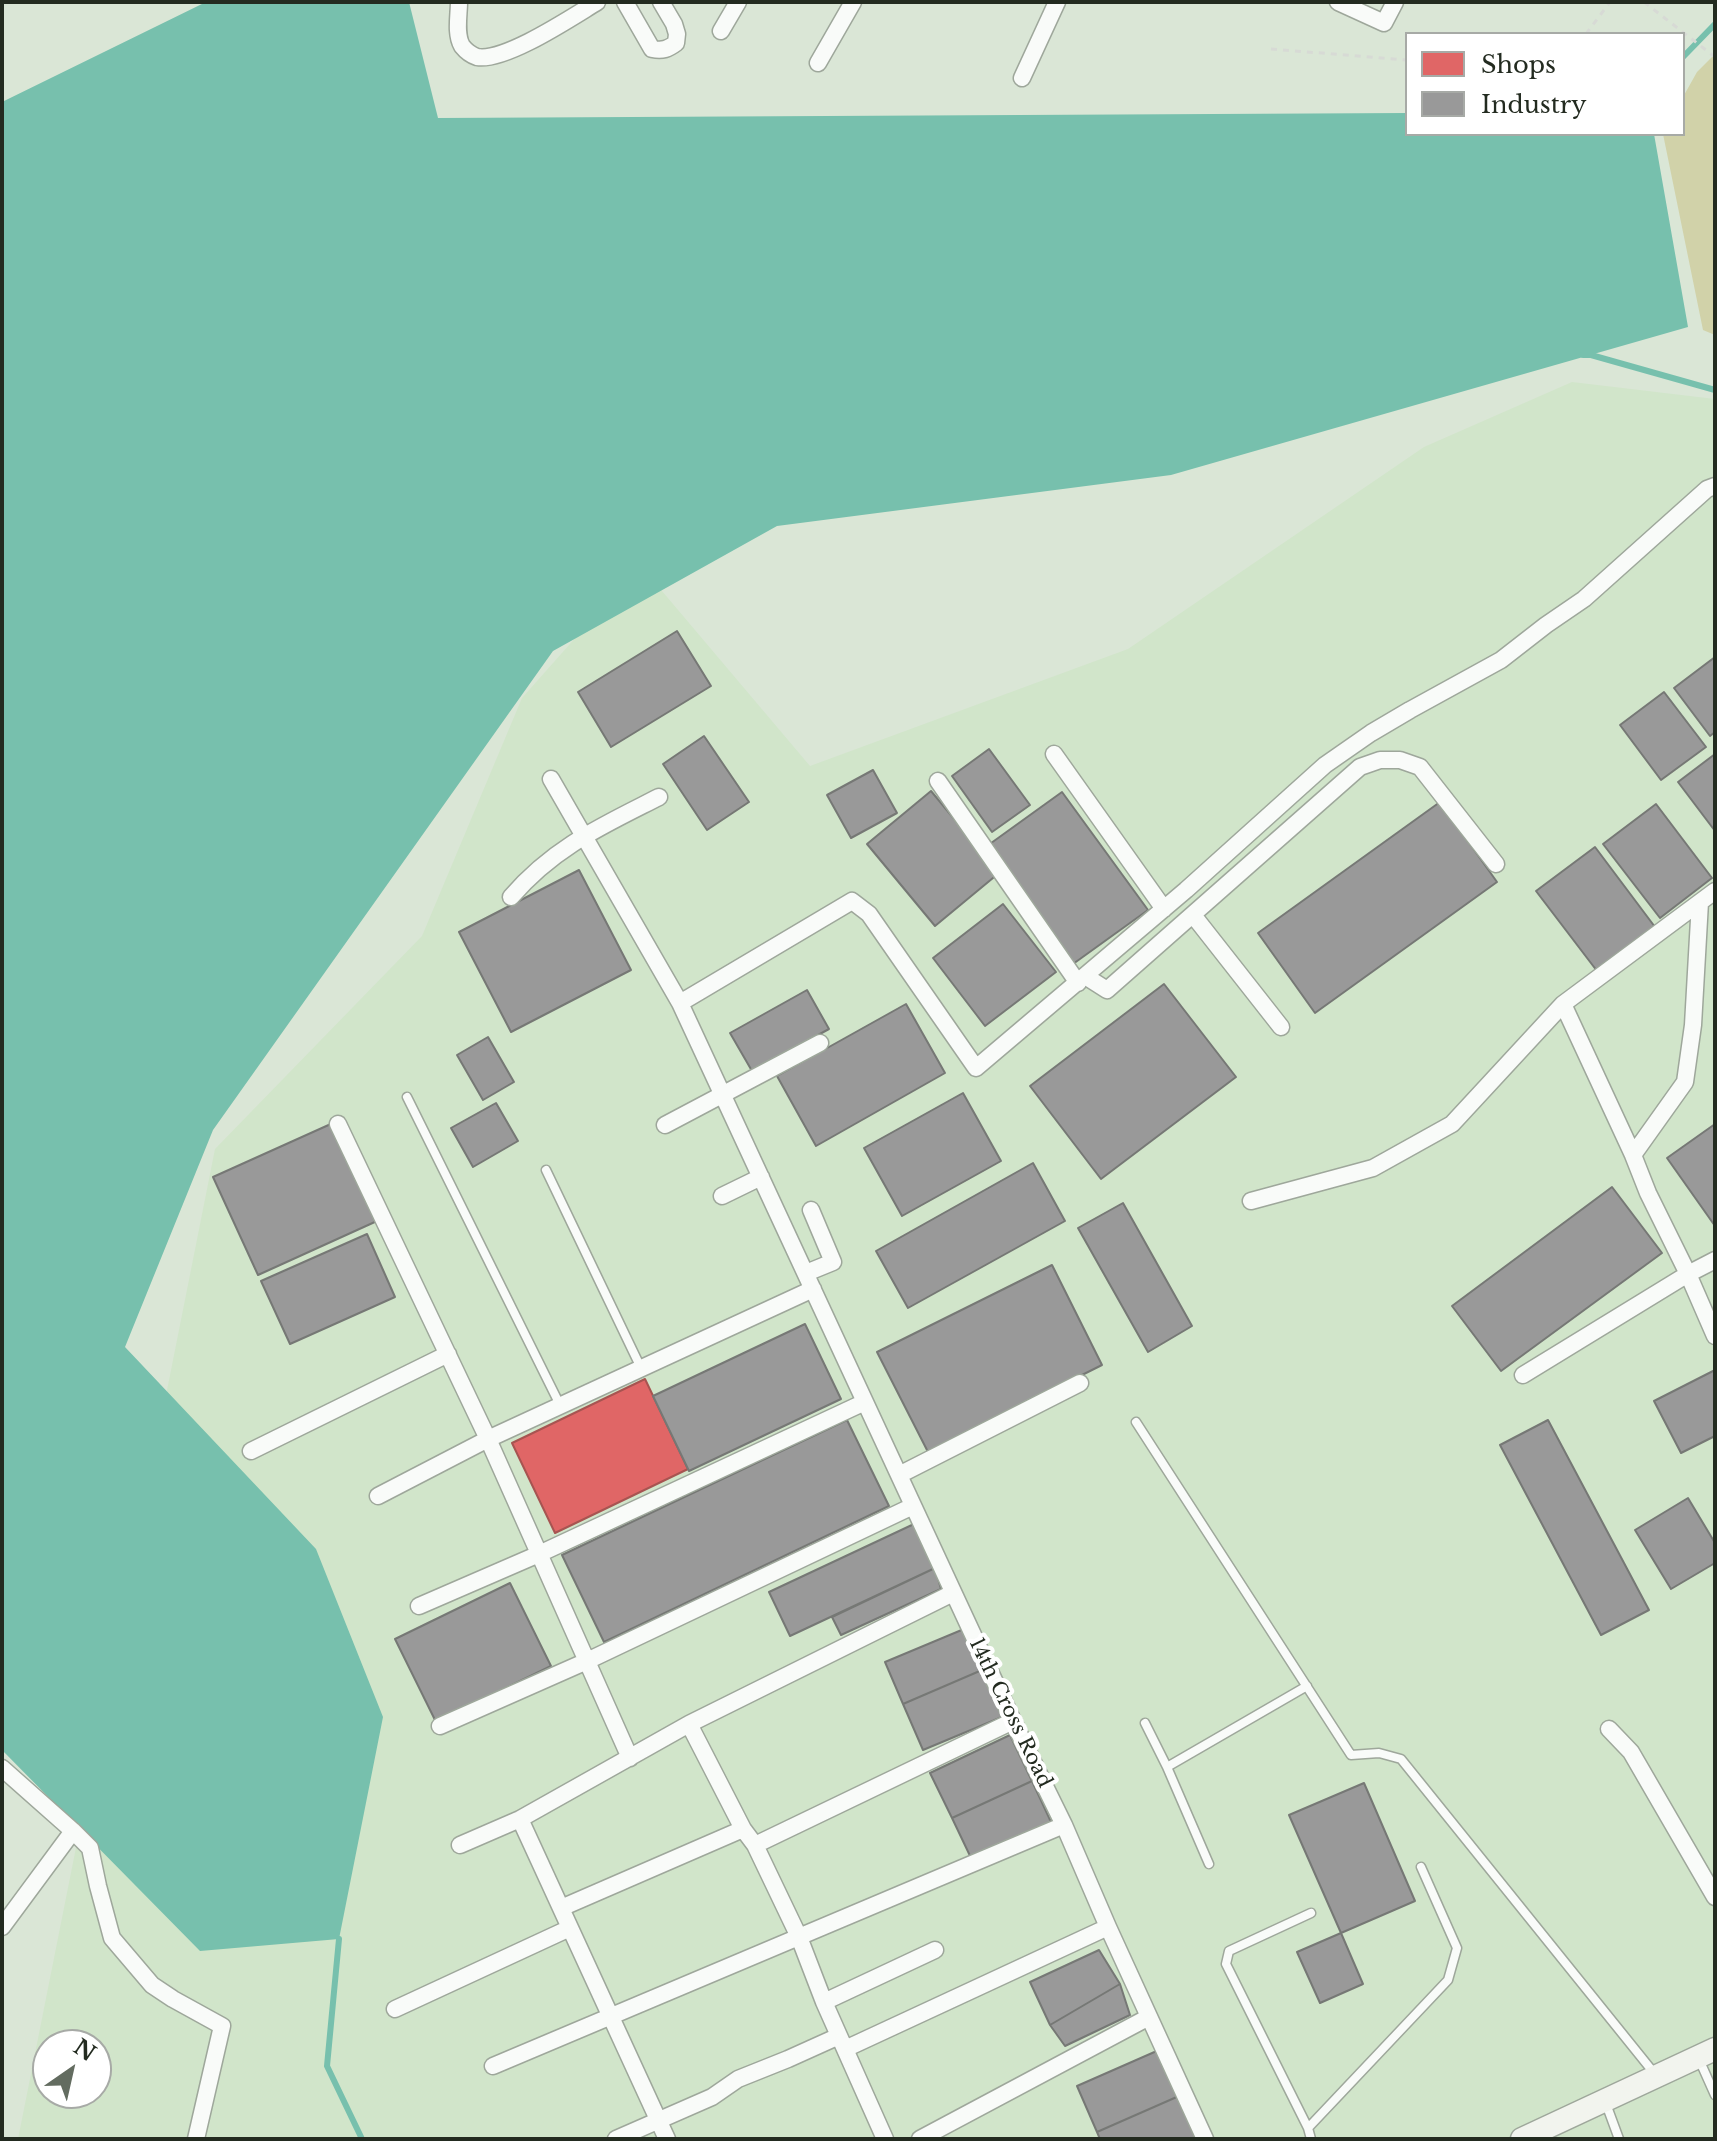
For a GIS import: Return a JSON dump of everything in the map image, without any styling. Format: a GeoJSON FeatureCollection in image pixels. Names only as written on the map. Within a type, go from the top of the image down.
{"type":"FeatureCollection","features":[{"type":"Feature","properties":{"kind":"street"},"geometry":{"type":"LineString","coordinates":[[459,2],[460,42],[472,55],[480,57],[521,46],[597,2]]}},
{"type":"Feature","properties":{"kind":"street"},"geometry":{"type":"LineString","coordinates":[[625,2],[652,49],[661,51],[676,43],[677,34],[661,2]]}},
{"type":"Feature","properties":{"kind":"street"},"geometry":{"type":"LineString","coordinates":[[721,31],[738,2]]}},
{"type":"Feature","properties":{"kind":"street"},"geometry":{"type":"LineString","coordinates":[[818,63],[853,2]]}},
{"type":"Feature","properties":{"kind":"street"},"geometry":{"type":"LineString","coordinates":[[1022,78],[1057,2]]}},
{"type":"Feature","properties":{"kind":"street"},"geometry":{"type":"LineString","coordinates":[[1338,2],[1384,23],[1395,2]]}},
{"type":"Feature","properties":{"kind":"street"},"geometry":{"type":"LineString","coordinates":[[680,1003],[852,901],[869,914],[976,1068],[1236,847],[1325,765],[1397,717],[1501,660],[1584,599],[1707,489],[1715,486]]}},
{"type":"Feature","properties":{"kind":"street"},"geometry":{"type":"LineString","coordinates":[[1054,754],[1164,909]]}},
{"type":"Feature","properties":{"kind":"street"},"geometry":{"type":"LineString","coordinates":[[938,781],[1082,980],[1107,990],[1360,767],[1380,760],[1400,760],[1420,767],[1496,864]]}},
{"type":"Feature","properties":{"kind":"street","name":"14th Cross Road"},"geometry":{"type":"LineString","coordinates":[[551,779],[680,1003],[1064,1825],[1205,2139]]}},
{"type":"Feature","properties":{"kind":"street"},"geometry":{"type":"LineString","coordinates":[[511,897],[547,860],[583,835],[659,797]]}},
{"type":"Feature","properties":{"kind":"street"},"geometry":{"type":"LineString","coordinates":[[1251,1201],[1373,1168],[1452,1124],[1563,1004],[1715,891]]}},
{"type":"Feature","properties":{"kind":"street"},"geometry":{"type":"LineString","coordinates":[[1633,1155],[1685,1082],[1693,1025],[1700,902]]}},
{"type":"Feature","properties":{"kind":"street"},"geometry":{"type":"LineString","coordinates":[[1193,915],[1281,1027]]}},
{"type":"Feature","properties":{"kind":"street"},"geometry":{"type":"LineString","coordinates":[[1563,1004],[1715,1336]]}},
{"type":"Feature","properties":{"kind":"street"},"geometry":{"type":"LineString","coordinates":[[665,1125],[820,1043]]}},
{"type":"Feature","properties":{"kind":"street"},"geometry":{"type":"LineString","coordinates":[[338,1124],[488,1439],[630,1758]]}},
{"type":"Feature","properties":{"kind":"street"},"geometry":{"type":"LineString","coordinates":[[722,1196],[761,1177]]}},
{"type":"Feature","properties":{"kind":"street"},"geometry":{"type":"LineString","coordinates":[[378,1496],[488,1439],[641,1368],[809,1281],[833,1262],[811,1210]]}},
{"type":"Feature","properties":{"kind":"street"},"geometry":{"type":"LineString","coordinates":[[1523,1375],[1715,1260]]}},
{"type":"Feature","properties":{"kind":"street"},"geometry":{"type":"LineString","coordinates":[[251,1451],[448,1354]]}},
{"type":"Feature","properties":{"kind":"street"},"geometry":{"type":"LineString","coordinates":[[899,1475],[1080,1383]]}},
{"type":"Feature","properties":{"kind":"street"},"geometry":{"type":"LineString","coordinates":[[419,1606],[539,1554],[865,1402]]}},
{"type":"Feature","properties":{"kind":"street"},"geometry":{"type":"LineString","coordinates":[[440,1726],[587,1661],[913,1506]]}},
{"type":"Feature","properties":{"kind":"street"},"geometry":{"type":"LineString","coordinates":[[460,1845],[520,1819],[689,1724],[953,1593]]}},
{"type":"Feature","properties":{"kind":"street"},"geometry":{"type":"LineString","coordinates":[[755,1845],[1013,1721]]}},
{"type":"Feature","properties":{"kind":"street"},"geometry":{"type":"LineString","coordinates":[[689,1724],[743,1829],[755,1845],[799,1937],[824,2002],[885,2139]]}},
{"type":"Feature","properties":{"kind":"street"},"geometry":{"type":"LineString","coordinates":[[1609,1729],[1631,1752],[1715,1897]]}},
{"type":"Feature","properties":{"kind":"street"},"geometry":{"type":"LineString","coordinates":[[3,1770],[90,1848],[112,1938],[152,1985],[222,2026],[196,2139]]}},
{"type":"Feature","properties":{"kind":"street"},"geometry":{"type":"LineString","coordinates":[[520,1819],[667,2139]]}},
{"type":"Feature","properties":{"kind":"street"},"geometry":{"type":"LineString","coordinates":[[493,2066],[1064,1825]]}},
{"type":"Feature","properties":{"kind":"street"},"geometry":{"type":"LineString","coordinates":[[561,1908],[743,1829]]}},
{"type":"Feature","properties":{"kind":"street"},"geometry":{"type":"LineString","coordinates":[[2,1927],[73,1831]]}},
{"type":"Feature","properties":{"kind":"street"},"geometry":{"type":"LineString","coordinates":[[616,2139],[712,2097],[738,2079],[842,2042],[1108,1927]]}},
{"type":"Feature","properties":{"kind":"street"},"geometry":{"type":"LineString","coordinates":[[395,2009],[570,1928]]}},
{"type":"Feature","properties":{"kind":"street"},"geometry":{"type":"LineString","coordinates":[[824,2002],[935,1950]]}},
{"type":"Feature","properties":{"kind":"street"},"geometry":{"type":"LineString","coordinates":[[920,2139],[1149,2017]]}},
{"type":"Feature","properties":{"kind":"street"},"geometry":{"type":"LineString","coordinates":[[1522,2139],[1706,2053]]}},
{"type":"Feature","properties":{"kind":"lane"},"geometry":{"type":"LineString","coordinates":[[407,1097],[560,1406]]}},
{"type":"Feature","properties":{"kind":"lane"},"geometry":{"type":"LineString","coordinates":[[546,1170],[641,1368]]}},
{"type":"Feature","properties":{"kind":"lane"},"geometry":{"type":"LineString","coordinates":[[1136,1422],[1351,1755],[1379,1753],[1401,1759],[1657,2076]]}},
{"type":"Feature","properties":{"kind":"lane"},"geometry":{"type":"LineString","coordinates":[[1167,1767],[1307,1686]]}},
{"type":"Feature","properties":{"kind":"lane"},"geometry":{"type":"LineString","coordinates":[[1145,1723],[1209,1864]]}},
{"type":"Feature","properties":{"kind":"lane"},"geometry":{"type":"LineString","coordinates":[[1308,2128],[1448,1980],[1457,1948],[1421,1867]]}},
{"type":"Feature","properties":{"kind":"lane"},"geometry":{"type":"LineString","coordinates":[[1311,1913],[1229,1951],[1226,1964],[1311,2139]]}},
{"type":"Feature","properties":{"kind":"lane"},"geometry":{"type":"LineString","coordinates":[[1706,2053],[1715,2095]]}},
{"type":"Feature","properties":{"kind":"lane"},"geometry":{"type":"LineString","coordinates":[[1605,2100],[1619,2139]]}},
{"type":"Feature","properties":{"kind":"path"},"geometry":{"type":"LineString","coordinates":[[1588,32],[1610,2]]}},
{"type":"Feature","properties":{"kind":"path"},"geometry":{"type":"LineString","coordinates":[[1644,2],[1683,32]]}},
{"type":"Feature","properties":{"kind":"path"},"geometry":{"type":"LineString","coordinates":[[1685,34],[1715,57]]}},
{"type":"Feature","properties":{"kind":"path"},"geometry":{"type":"LineString","coordinates":[[1271,49],[1405,60]]}},
{"type":"Feature","properties":{"kind":"shaded area"},"geometry":{"type":"Polygon","coordinates":[[[1715,54],[1715,335],[1703,330],[1663,136],[1685,136],[1685,93],[1697,72],[1715,54]]]}},
{"type":"Feature","properties":{"kind":"shaded area"},"geometry":{"type":"Polygon","coordinates":[[[1572,382],[1715,399],[1715,2139],[18,2139],[32,2069],[32,2109],[112,2109],[112,2029],[40,2029],[215,1149],[422,936],[522,698],[640,565],[810,766],[1128,649],[1424,447],[1572,382]]]}},
{"type":"Feature","properties":{"kind":"water"},"geometry":{"type":"Polygon","coordinates":[[[206,2],[409,2],[438,118],[1405,113],[1405,136],[1654,136],[1688,327],[1171,475],[777,526],[553,651],[213,1130],[125,1347],[316,1549],[383,1717],[339,1939],[200,1951],[2,1750],[2,102],[206,2]]]}},
{"type":"Feature","properties":{"kind":"building: Shops"},"geometry":{"type":"Polygon","coordinates":[[[645,1379],[688,1469],[555,1533],[512,1443],[645,1379]]]}},
{"type":"Feature","properties":{"kind":"building: Industry"},"geometry":{"type":"Polygon","coordinates":[[[677,631],[711,686],[611,747],[578,692],[677,631]]]}},
{"type":"Feature","properties":{"kind":"building: Industry"},"geometry":{"type":"Polygon","coordinates":[[[1715,657],[1715,732],[1710,736],[1674,688],[1715,657]]]}},
{"type":"Feature","properties":{"kind":"building: Industry"},"geometry":{"type":"Polygon","coordinates":[[[1664,692],[1706,747],[1661,780],[1620,725],[1664,692]]]}},
{"type":"Feature","properties":{"kind":"building: Industry"},"geometry":{"type":"Polygon","coordinates":[[[704,736],[749,802],[707,830],[663,764],[704,736]]]}},
{"type":"Feature","properties":{"kind":"building: Industry"},"geometry":{"type":"Polygon","coordinates":[[[989,749],[1030,805],[992,832],[952,776],[989,749]]]}},
{"type":"Feature","properties":{"kind":"building: Industry"},"geometry":{"type":"Polygon","coordinates":[[[1715,754],[1715,831],[1678,782],[1715,754]]]}},
{"type":"Feature","properties":{"kind":"building: Industry"},"geometry":{"type":"Polygon","coordinates":[[[873,770],[897,813],[851,838],[827,795],[873,770]]]}},
{"type":"Feature","properties":{"kind":"building: Industry"},"geometry":{"type":"Polygon","coordinates":[[[931,791],[999,873],[935,926],[867,844],[931,791]]]}},
{"type":"Feature","properties":{"kind":"building: Industry"},"geometry":{"type":"Polygon","coordinates":[[[1062,792],[1148,910],[1073,964],[987,846],[1062,792]]]}},
{"type":"Feature","properties":{"kind":"building: Industry"},"geometry":{"type":"Polygon","coordinates":[[[1440,802],[1497,882],[1315,1013],[1258,933],[1440,802]]]}},
{"type":"Feature","properties":{"kind":"building: Industry"},"geometry":{"type":"Polygon","coordinates":[[[1656,804],[1712,878],[1660,918],[1603,844],[1656,804]]]}},
{"type":"Feature","properties":{"kind":"building: Industry"},"geometry":{"type":"Polygon","coordinates":[[[1595,847],[1655,927],[1597,971],[1536,891],[1595,847]]]}},
{"type":"Feature","properties":{"kind":"building: Industry"},"geometry":{"type":"Polygon","coordinates":[[[579,870],[631,970],[511,1032],[459,932],[579,870]]]}},
{"type":"Feature","properties":{"kind":"building: Industry"},"geometry":{"type":"Polygon","coordinates":[[[1003,904],[1056,972],[985,1026],[933,958],[1003,904]]]}},
{"type":"Feature","properties":{"kind":"building: Industry"},"geometry":{"type":"Polygon","coordinates":[[[1164,984],[1236,1077],[1101,1179],[1030,1086],[1164,984]]]}},
{"type":"Feature","properties":{"kind":"building: Industry"},"geometry":{"type":"Polygon","coordinates":[[[807,990],[829,1029],[752,1071],[730,1033],[807,990]]]}},
{"type":"Feature","properties":{"kind":"building: Industry"},"geometry":{"type":"Polygon","coordinates":[[[906,1004],[945,1073],[816,1146],[777,1076],[906,1004]]]}},
{"type":"Feature","properties":{"kind":"building: Industry"},"geometry":{"type":"Polygon","coordinates":[[[488,1037],[514,1082],[483,1100],[457,1055],[488,1037]]]}},
{"type":"Feature","properties":{"kind":"building: Industry"},"geometry":{"type":"Polygon","coordinates":[[[963,1093],[1001,1161],[902,1216],[864,1148],[963,1093]]]}},
{"type":"Feature","properties":{"kind":"building: Industry"},"geometry":{"type":"Polygon","coordinates":[[[496,1103],[518,1141],[473,1167],[451,1128],[496,1103]]]}},
{"type":"Feature","properties":{"kind":"building: Industry"},"geometry":{"type":"Polygon","coordinates":[[[333,1123],[377,1221],[258,1275],[213,1177],[333,1123]]]}},
{"type":"Feature","properties":{"kind":"building: Industry"},"geometry":{"type":"Polygon","coordinates":[[[1715,1124],[1715,1226],[1667,1158],[1715,1124]]]}},
{"type":"Feature","properties":{"kind":"building: Industry"},"geometry":{"type":"Polygon","coordinates":[[[1033,1163],[1065,1221],[908,1308],[876,1251],[1033,1163]]]}},
{"type":"Feature","properties":{"kind":"building: Industry"},"geometry":{"type":"Polygon","coordinates":[[[1612,1187],[1662,1253],[1501,1371],[1452,1306],[1612,1187]]]}},
{"type":"Feature","properties":{"kind":"building: Industry"},"geometry":{"type":"Polygon","coordinates":[[[1123,1203],[1192,1326],[1148,1352],[1078,1228],[1123,1203]]]}},
{"type":"Feature","properties":{"kind":"building: Industry"},"geometry":{"type":"Polygon","coordinates":[[[367,1234],[395,1297],[290,1344],[261,1281],[367,1234]]]}},
{"type":"Feature","properties":{"kind":"building: Industry"},"geometry":{"type":"Polygon","coordinates":[[[1052,1265],[1102,1365],[928,1452],[877,1352],[1052,1265]]]}},
{"type":"Feature","properties":{"kind":"building: Industry"},"geometry":{"type":"Polygon","coordinates":[[[805,1324],[841,1399],[689,1471],[653,1396],[805,1324]]]}},
{"type":"Feature","properties":{"kind":"building: Industry"},"geometry":{"type":"Polygon","coordinates":[[[1715,1370],[1715,1436],[1681,1453],[1654,1401],[1715,1370]]]}},
{"type":"Feature","properties":{"kind":"building: Industry"},"geometry":{"type":"Polygon","coordinates":[[[847,1420],[889,1506],[604,1642],[562,1555],[847,1420]]]}},
{"type":"Feature","properties":{"kind":"building: Industry"},"geometry":{"type":"Polygon","coordinates":[[[1548,1420],[1649,1610],[1601,1635],[1500,1445],[1548,1420]]]}},
{"type":"Feature","properties":{"kind":"building: Industry"},"geometry":{"type":"Polygon","coordinates":[[[1688,1498],[1715,1543],[1715,1563],[1671,1589],[1635,1530],[1688,1498]]]}},
{"type":"Feature","properties":{"kind":"building: Industry"},"geometry":{"type":"Polygon","coordinates":[[[914,1524],[935,1568],[790,1636],[769,1592],[914,1524]]]}},
{"type":"Feature","properties":{"kind":"building: Industry"},"geometry":{"type":"Polygon","coordinates":[[[935,1568],[941,1589],[841,1635],[832,1617],[935,1568]]]}},
{"type":"Feature","properties":{"kind":"building: Industry"},"geometry":{"type":"Polygon","coordinates":[[[510,1583],[551,1666],[436,1722],[395,1639],[510,1583]]]}},
{"type":"Feature","properties":{"kind":"building: Industry"},"geometry":{"type":"Polygon","coordinates":[[[964,1629],[982,1670],[903,1704],[885,1662],[964,1629]]]}},
{"type":"Feature","properties":{"kind":"building: Industry"},"geometry":{"type":"Polygon","coordinates":[[[982,1670],[1002,1717],[923,1750],[903,1704],[982,1670]]]}},
{"type":"Feature","properties":{"kind":"building: Industry"},"geometry":{"type":"Polygon","coordinates":[[[1010,1735],[1032,1781],[952,1818],[930,1773],[1010,1735]]]}},
{"type":"Feature","properties":{"kind":"building: Industry"},"geometry":{"type":"Polygon","coordinates":[[[1032,1781],[1051,1822],[972,1860],[952,1818],[1032,1781]]]}},
{"type":"Feature","properties":{"kind":"building: Industry"},"geometry":{"type":"Polygon","coordinates":[[[1364,1783],[1415,1901],[1341,1933],[1289,1815],[1364,1783]]]}},
{"type":"Feature","properties":{"kind":"building: Industry"},"geometry":{"type":"Polygon","coordinates":[[[1341,1933],[1363,1984],[1320,2003],[1297,1952],[1341,1933]]]}},
{"type":"Feature","properties":{"kind":"building: Industry"},"geometry":{"type":"Polygon","coordinates":[[[1099,1950],[1120,1984],[1050,2025],[1030,1982],[1099,1950]]]}},
{"type":"Feature","properties":{"kind":"building: Industry"},"geometry":{"type":"Polygon","coordinates":[[[1120,1984],[1130,2015],[1065,2046],[1050,2025],[1120,1984]]]}},
{"type":"Feature","properties":{"kind":"building: Industry"},"geometry":{"type":"Polygon","coordinates":[[[1159,2050],[1179,2096],[1097,2132],[1077,2086],[1159,2050]]]}},
{"type":"Feature","properties":{"kind":"building: Industry"},"geometry":{"type":"Polygon","coordinates":[[[1179,2096],[1197,2136],[1192,2139],[1100,2139],[1097,2132],[1179,2096]]]}},
{"type":"Feature","properties":{"kind":"waterway"},"geometry":{"type":"LineString","coordinates":[[1685,55],[1715,24]]}},
{"type":"Feature","properties":{"kind":"waterway"},"geometry":{"type":"LineString","coordinates":[[1583,355],[1715,390]]}},
{"type":"Feature","properties":{"kind":"waterway"},"geometry":{"type":"LineString","coordinates":[[339,1939],[327,2066],[362,2139]]}}]}
